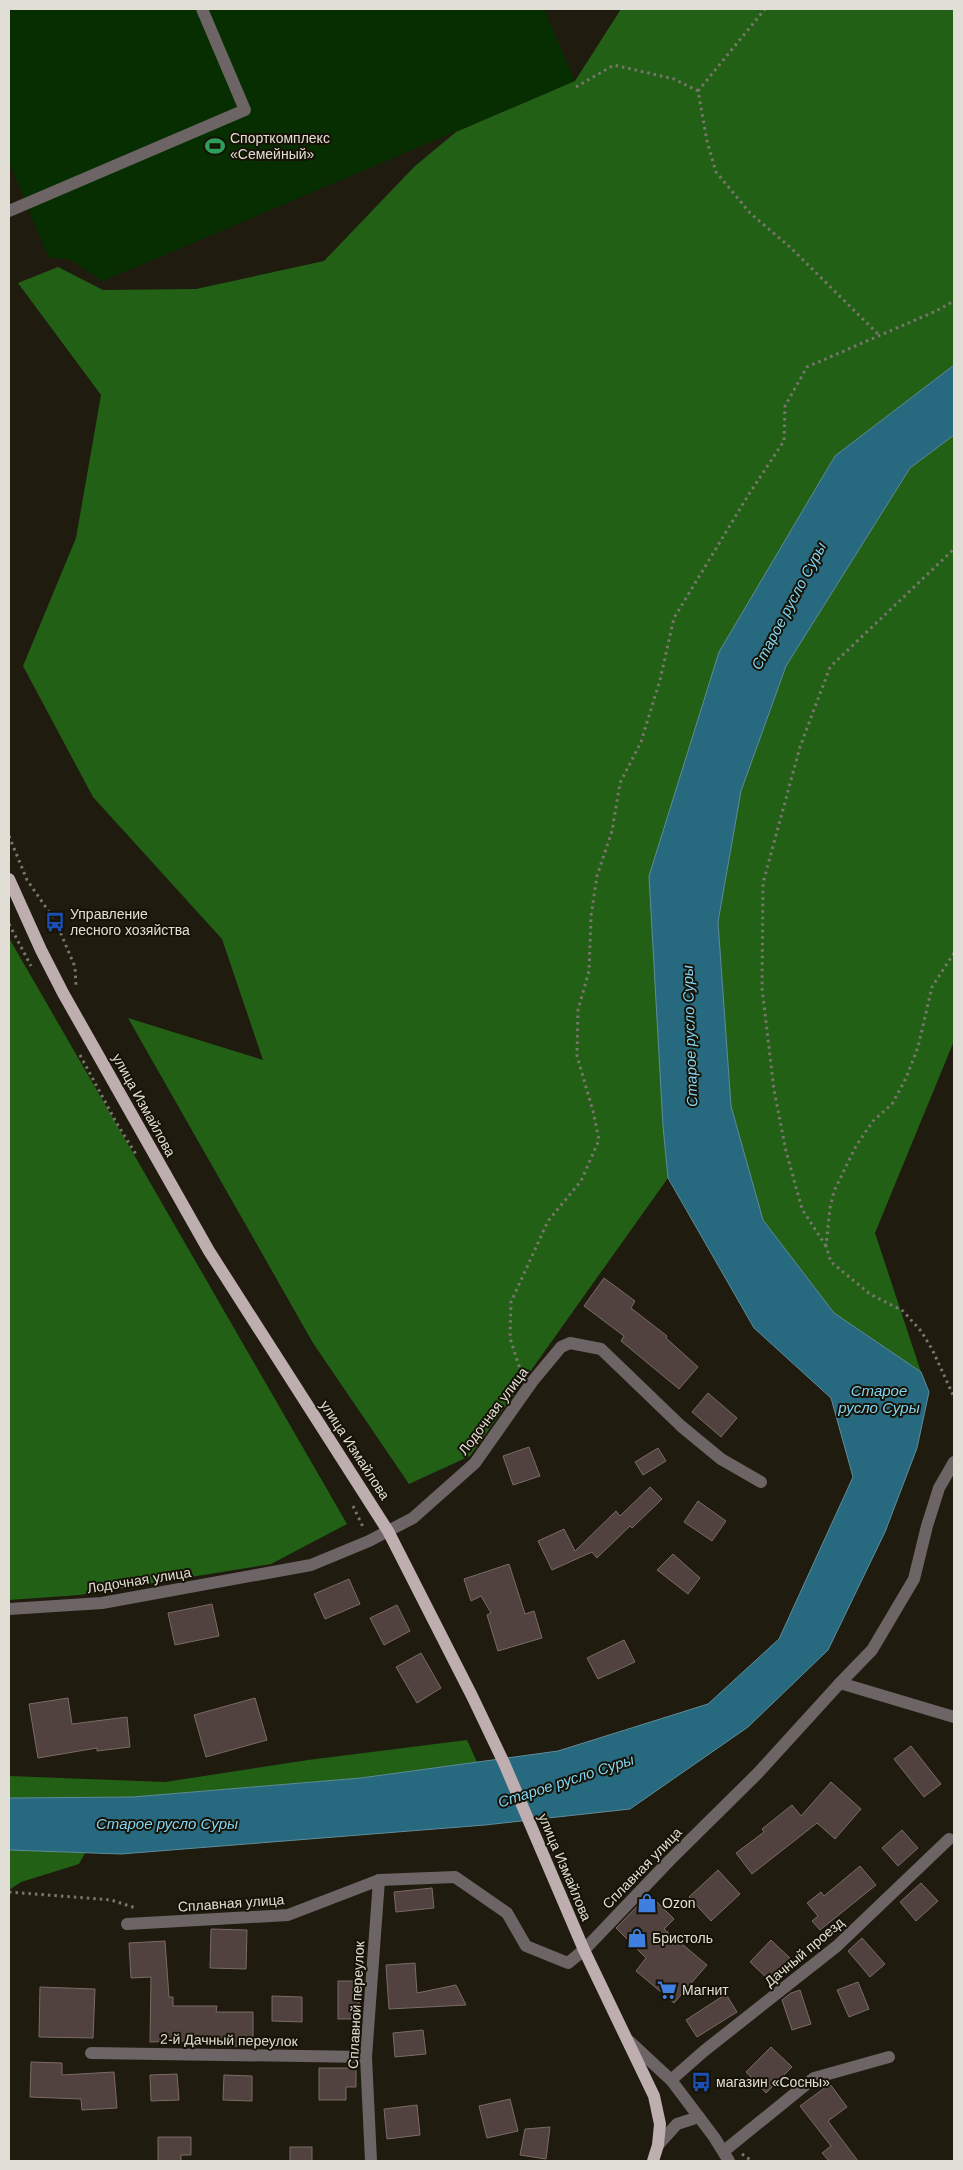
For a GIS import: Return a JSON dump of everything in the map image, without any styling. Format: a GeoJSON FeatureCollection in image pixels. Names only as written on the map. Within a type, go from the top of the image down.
{"type":"FeatureCollection","features":[{"type":"Feature","properties":{"kind":"main road","name":"улица Измайлова"},"geometry":{"type":"LineString","coordinates":[[9,879],[63,993],[209,1251],[388,1531],[504,1763],[584,1950],[638,2058],[654,2096],[660,2124],[658,2144],[653,2161]]}},
{"type":"Feature","properties":{"kind":"street"},"geometry":{"type":"LineString","coordinates":[[9,211],[245,110],[202,9]]}},
{"type":"Feature","properties":{"kind":"street","name":"Лодочная улица"},"geometry":{"type":"LineString","coordinates":[[9,1609],[102,1603],[311,1564],[370,1541],[413,1518],[475,1462],[532,1382],[561,1347],[570,1343],[601,1349],[681,1426],[722,1458],[761,1482]]}},
{"type":"Feature","properties":{"kind":"street","name":"Сплавная улица"},"geometry":{"type":"LineString","coordinates":[[127,1924],[288,1915],[379,1880],[455,1878],[507,1913],[526,1946],[568,1963],[584,1950],[670,1860],[758,1774],[872,1650],[914,1579],[927,1526],[940,1488],[954,1462]]}},
{"type":"Feature","properties":{"kind":"street"},"geometry":{"type":"LineString","coordinates":[[840,1683],[954,1717]]}},
{"type":"Feature","properties":{"kind":"street","name":"Дачный проезд"},"geometry":{"type":"LineString","coordinates":[[672,2080],[704,2051],[837,1946],[948,1839]]}},
{"type":"Feature","properties":{"kind":"street","name":"Сплавной переулок"},"geometry":{"type":"LineString","coordinates":[[371,2161],[366,2057],[379,1880]]}},
{"type":"Feature","properties":{"kind":"street"},"geometry":{"type":"LineString","coordinates":[[629,2041],[672,2080],[727,2156],[814,2078],[889,2056]]}},
{"type":"Feature","properties":{"kind":"street","name":"2-й Дачный переулок"},"geometry":{"type":"LineString","coordinates":[[91,2053],[366,2057]]}},
{"type":"Feature","properties":{"kind":"street"},"geometry":{"type":"LineString","coordinates":[[658,2144],[677,2124],[699,2117]]}},
{"type":"Feature","properties":{"kind":"path"},"geometry":{"type":"LineString","coordinates":[[765,9],[698,91],[707,141],[716,172],[750,213],[791,248],[879,334]]}},
{"type":"Feature","properties":{"kind":"path"},"geometry":{"type":"LineString","coordinates":[[576,87],[614,65],[674,80],[698,91]]}},
{"type":"Feature","properties":{"kind":"path"},"geometry":{"type":"LineString","coordinates":[[532,1382],[520,1369],[510,1338],[511,1302],[548,1221],[581,1181],[599,1140],[593,1111],[577,1056],[578,1010],[589,971],[591,916],[597,876],[612,831],[620,783],[641,742],[660,680],[674,618],[749,494],[784,441],[785,406],[807,367],[879,334],[936,311],[954,301]]}},
{"type":"Feature","properties":{"kind":"path"},"geometry":{"type":"LineString","coordinates":[[954,549],[830,667],[800,747],[763,883],[762,988],[774,1090],[786,1151],[802,1209],[826,1246],[831,1262],[870,1294],[903,1311],[921,1331],[932,1349],[954,1397]]}},
{"type":"Feature","properties":{"kind":"path"},"geometry":{"type":"LineString","coordinates":[[9,836],[27,880],[56,922],[75,968],[76,985],[80,994]]}},
{"type":"Feature","properties":{"kind":"path"},"geometry":{"type":"LineString","coordinates":[[826,1246],[830,1208],[834,1191],[856,1146],[873,1121],[892,1104],[906,1078],[918,1047],[932,987],[954,953]]}},
{"type":"Feature","properties":{"kind":"path"},"geometry":{"type":"LineString","coordinates":[[9,1892],[111,1900],[142,1910],[160,1922]]}},
{"type":"Feature","properties":{"kind":"green space","name":"Спорткомплекс «Семейный»"},"geometry":{"type":"Polygon","coordinates":[[[9,9],[544,9],[575,81],[103,281],[71,260],[48,257],[9,161],[9,9]]]}},
{"type":"Feature","properties":{"kind":"green space"},"geometry":{"type":"Polygon","coordinates":[[[621,9],[954,9],[954,365],[835,456],[719,652],[663,1126],[668,1178],[470,1456],[409,1484],[313,1343],[128,1018],[263,1060],[222,939],[93,797],[23,666],[76,538],[101,395],[18,283],[58,267],[103,290],[196,289],[324,261],[415,166],[456,132],[575,81],[621,9]]]}},
{"type":"Feature","properties":{"kind":"green space"},"geometry":{"type":"Polygon","coordinates":[[[954,435],[954,1041],[875,1233],[921,1372],[834,1313],[763,1220],[731,1106],[718,922],[741,791],[786,666],[910,468],[954,435]]]}},
{"type":"Feature","properties":{"kind":"green space"},"geometry":{"type":"Polygon","coordinates":[[[9,938],[347,1524],[271,1564],[79,1595],[9,1600],[9,938]]]}},
{"type":"Feature","properties":{"kind":"green space"},"geometry":{"type":"Polygon","coordinates":[[[467,1740],[477,1762],[361,1778],[133,1797],[9,1798],[9,1776],[165,1782],[308,1760],[467,1740]]]}},
{"type":"Feature","properties":{"kind":"green space"},"geometry":{"type":"Polygon","coordinates":[[[9,1850],[85,1853],[79,1864],[21,1882],[9,1890],[9,1850]]]}},
{"type":"Feature","properties":{"kind":"water","name":"Старое русло Суры"},"geometry":{"type":"Polygon","coordinates":[[[954,365],[954,435],[910,468],[786,666],[741,791],[718,922],[731,1106],[763,1220],[834,1313],[921,1372],[929,1392],[917,1448],[885,1532],[828,1650],[748,1727],[630,1809],[485,1825],[121,1854],[9,1850],[9,1798],[133,1797],[361,1778],[558,1751],[708,1704],[779,1639],[853,1477],[831,1398],[754,1328],[668,1178],[663,1126],[649,876],[719,652],[835,456],[954,365]]]}},
{"type":"Feature","properties":{"kind":"building"},"geometry":{"type":"Polygon","coordinates":[[[604,1278],[635,1301],[631,1308],[667,1336],[666,1338],[698,1367],[679,1389],[621,1341],[624,1336],[584,1306],[604,1278]]]}},
{"type":"Feature","properties":{"kind":"building"},"geometry":{"type":"Polygon","coordinates":[[[708,1393],[737,1418],[721,1437],[692,1412],[708,1393]]]}},
{"type":"Feature","properties":{"kind":"building"},"geometry":{"type":"Polygon","coordinates":[[[529,1447],[540,1476],[513,1485],[503,1456],[529,1447]]]}},
{"type":"Feature","properties":{"kind":"building"},"geometry":{"type":"Polygon","coordinates":[[[658,1448],[666,1461],[643,1475],[635,1462],[658,1448]]]}},
{"type":"Feature","properties":{"kind":"building"},"geometry":{"type":"Polygon","coordinates":[[[650,1487],[662,1499],[632,1528],[630,1526],[597,1558],[592,1552],[552,1570],[538,1541],[564,1529],[575,1551],[616,1511],[620,1516],[650,1487]]]}},
{"type":"Feature","properties":{"kind":"building"},"geometry":{"type":"Polygon","coordinates":[[[698,1501],[726,1521],[712,1541],[684,1522],[698,1501]]]}},
{"type":"Feature","properties":{"kind":"building"},"geometry":{"type":"Polygon","coordinates":[[[673,1554],[700,1578],[688,1594],[657,1570],[673,1554]]]}},
{"type":"Feature","properties":{"kind":"building"},"geometry":{"type":"Polygon","coordinates":[[[509,1564],[525,1614],[534,1611],[542,1638],[498,1651],[487,1615],[491,1613],[481,1596],[471,1601],[464,1579],[509,1564]]]}},
{"type":"Feature","properties":{"kind":"building"},"geometry":{"type":"Polygon","coordinates":[[[349,1579],[360,1604],[325,1619],[314,1594],[349,1579]]]}},
{"type":"Feature","properties":{"kind":"building"},"geometry":{"type":"Polygon","coordinates":[[[212,1604],[219,1636],[175,1645],[168,1613],[212,1604]]]}},
{"type":"Feature","properties":{"kind":"building"},"geometry":{"type":"Polygon","coordinates":[[[397,1605],[410,1631],[384,1645],[370,1618],[397,1605]]]}},
{"type":"Feature","properties":{"kind":"building"},"geometry":{"type":"Polygon","coordinates":[[[624,1640],[635,1662],[598,1679],[587,1658],[624,1640]]]}},
{"type":"Feature","properties":{"kind":"building"},"geometry":{"type":"Polygon","coordinates":[[[421,1653],[441,1688],[417,1703],[396,1667],[421,1653]]]}},
{"type":"Feature","properties":{"kind":"building"},"geometry":{"type":"Polygon","coordinates":[[[68,1698],[72,1724],[127,1717],[130,1747],[97,1751],[97,1748],[38,1758],[29,1704],[68,1698]]]}},
{"type":"Feature","properties":{"kind":"building"},"geometry":{"type":"Polygon","coordinates":[[[255,1698],[267,1740],[206,1757],[194,1715],[255,1698]]]}},
{"type":"Feature","properties":{"kind":"building"},"geometry":{"type":"Polygon","coordinates":[[[911,1746],[941,1784],[924,1797],[894,1759],[911,1746]]]}},
{"type":"Feature","properties":{"kind":"building"},"geometry":{"type":"Polygon","coordinates":[[[831,1782],[861,1809],[835,1839],[817,1823],[752,1874],[736,1853],[764,1832],[762,1829],[792,1805],[801,1816],[831,1782]]]}},
{"type":"Feature","properties":{"kind":"building"},"geometry":{"type":"Polygon","coordinates":[[[902,1830],[918,1848],[898,1866],[882,1848],[902,1830]]]}},
{"type":"Feature","properties":{"kind":"building"},"geometry":{"type":"Polygon","coordinates":[[[860,1866],[876,1885],[820,1930],[812,1921],[818,1916],[807,1903],[821,1892],[824,1896],[860,1866]]]}},
{"type":"Feature","properties":{"kind":"building"},"geometry":{"type":"Polygon","coordinates":[[[718,1870],[740,1894],[711,1921],[689,1897],[718,1870]]]}},
{"type":"Feature","properties":{"kind":"building"},"geometry":{"type":"Polygon","coordinates":[[[921,1883],[938,1901],[916,1921],[900,1902],[921,1883]]]}},
{"type":"Feature","properties":{"kind":"building"},"geometry":{"type":"Polygon","coordinates":[[[432,1888],[434,1908],[396,1912],[394,1892],[432,1888]]]}},
{"type":"Feature","properties":{"kind":"building"},"geometry":{"type":"Polygon","coordinates":[[[649,1894],[674,1919],[664,1929],[707,1965],[674,2003],[636,1971],[646,1958],[616,1928],[649,1894]]]}},
{"type":"Feature","properties":{"kind":"building"},"geometry":{"type":"Polygon","coordinates":[[[211,1929],[247,1930],[246,1969],[210,1968],[211,1929]]]}},
{"type":"Feature","properties":{"kind":"building"},"geometry":{"type":"Polygon","coordinates":[[[862,1938],[885,1964],[870,1977],[848,1951],[862,1938]]]}},
{"type":"Feature","properties":{"kind":"building"},"geometry":{"type":"Polygon","coordinates":[[[771,1940],[791,1959],[770,1981],[750,1962],[771,1940]]]}},
{"type":"Feature","properties":{"kind":"building"},"geometry":{"type":"Polygon","coordinates":[[[165,1941],[169,1997],[173,1997],[173,2006],[217,2006],[216,2012],[253,2012],[253,2046],[225,2046],[225,2040],[150,2042],[151,1977],[131,1978],[129,1943],[165,1941]]]}},
{"type":"Feature","properties":{"kind":"building"},"geometry":{"type":"Polygon","coordinates":[[[415,1963],[417,1993],[456,1985],[466,2005],[389,2009],[386,1965],[415,1963]]]}},
{"type":"Feature","properties":{"kind":"building"},"geometry":{"type":"Polygon","coordinates":[[[338,1981],[359,1981],[359,2019],[338,2019],[338,1981]]]}},
{"type":"Feature","properties":{"kind":"building"},"geometry":{"type":"Polygon","coordinates":[[[858,1982],[869,2009],[849,2017],[837,1990],[858,1982]]]}},
{"type":"Feature","properties":{"kind":"building"},"geometry":{"type":"Polygon","coordinates":[[[40,1987],[95,1989],[93,2038],[39,2037],[40,1987]]]}},
{"type":"Feature","properties":{"kind":"building"},"geometry":{"type":"Polygon","coordinates":[[[800,1990],[811,2024],[792,2030],[782,2000],[791,1993],[800,1990]]]}},
{"type":"Feature","properties":{"kind":"building"},"geometry":{"type":"Polygon","coordinates":[[[726,1994],[737,2012],[697,2037],[686,2020],[726,1994]]]}},
{"type":"Feature","properties":{"kind":"building"},"geometry":{"type":"Polygon","coordinates":[[[272,1996],[302,1997],[302,2022],[272,2021],[272,1996]]]}},
{"type":"Feature","properties":{"kind":"building"},"geometry":{"type":"Polygon","coordinates":[[[423,2030],[426,2054],[395,2057],[393,2033],[423,2030]]]}},
{"type":"Feature","properties":{"kind":"building"},"geometry":{"type":"Polygon","coordinates":[[[771,2047],[792,2067],[766,2093],[746,2072],[771,2047]]]}},
{"type":"Feature","properties":{"kind":"building"},"geometry":{"type":"Polygon","coordinates":[[[31,2062],[62,2063],[62,2075],[114,2072],[117,2108],[82,2110],[81,2099],[30,2097],[31,2062]]]}},
{"type":"Feature","properties":{"kind":"building"},"geometry":{"type":"Polygon","coordinates":[[[319,2068],[356,2068],[356,2087],[346,2087],[346,2100],[319,2100],[319,2068]]]}},
{"type":"Feature","properties":{"kind":"building"},"geometry":{"type":"Polygon","coordinates":[[[177,2074],[179,2100],[151,2101],[150,2075],[177,2074]]]}},
{"type":"Feature","properties":{"kind":"building"},"geometry":{"type":"Polygon","coordinates":[[[224,2075],[252,2076],[252,2101],[223,2100],[224,2075]]]}},
{"type":"Feature","properties":{"kind":"building"},"geometry":{"type":"Polygon","coordinates":[[[830,2084],[847,2107],[828,2121],[858,2161],[829,2161],[822,2153],[831,2146],[800,2106],[830,2084]]]}},
{"type":"Feature","properties":{"kind":"building"},"geometry":{"type":"Polygon","coordinates":[[[510,2099],[518,2131],[487,2138],[479,2106],[510,2099]]]}},
{"type":"Feature","properties":{"kind":"building"},"geometry":{"type":"Polygon","coordinates":[[[417,2105],[420,2135],[387,2139],[384,2109],[417,2105]]]}},
{"type":"Feature","properties":{"kind":"building"},"geometry":{"type":"Polygon","coordinates":[[[550,2127],[546,2159],[520,2155],[525,2129],[550,2127]]]}},
{"type":"Feature","properties":{"kind":"building"},"geometry":{"type":"Polygon","coordinates":[[[158,2137],[191,2137],[191,2155],[181,2155],[181,2161],[158,2161],[158,2137]]]}},
{"type":"Feature","properties":{"kind":"building"},"geometry":{"type":"Polygon","coordinates":[[[290,2147],[312,2147],[312,2161],[290,2161],[290,2147]]]}},
{"type":"Feature","properties":{"kind":"place","name":"Спорткомплекс «Семейный»"},"geometry":{"type":"Point","coordinates":[215,146]}},
{"type":"Feature","properties":{"kind":"place","name":"Управление лесного хозяйства"},"geometry":{"type":"Point","coordinates":[55,922]}},
{"type":"Feature","properties":{"kind":"place","name":"Ozon"},"geometry":{"type":"Point","coordinates":[647,1903]}},
{"type":"Feature","properties":{"kind":"place","name":"Бристоль"},"geometry":{"type":"Point","coordinates":[637,1938]}},
{"type":"Feature","properties":{"kind":"place","name":"Магнит"},"geometry":{"type":"Point","coordinates":[667,1990]}},
{"type":"Feature","properties":{"kind":"place","name":"магазин «Сосны»"},"geometry":{"type":"Point","coordinates":[701,2082]}}]}
